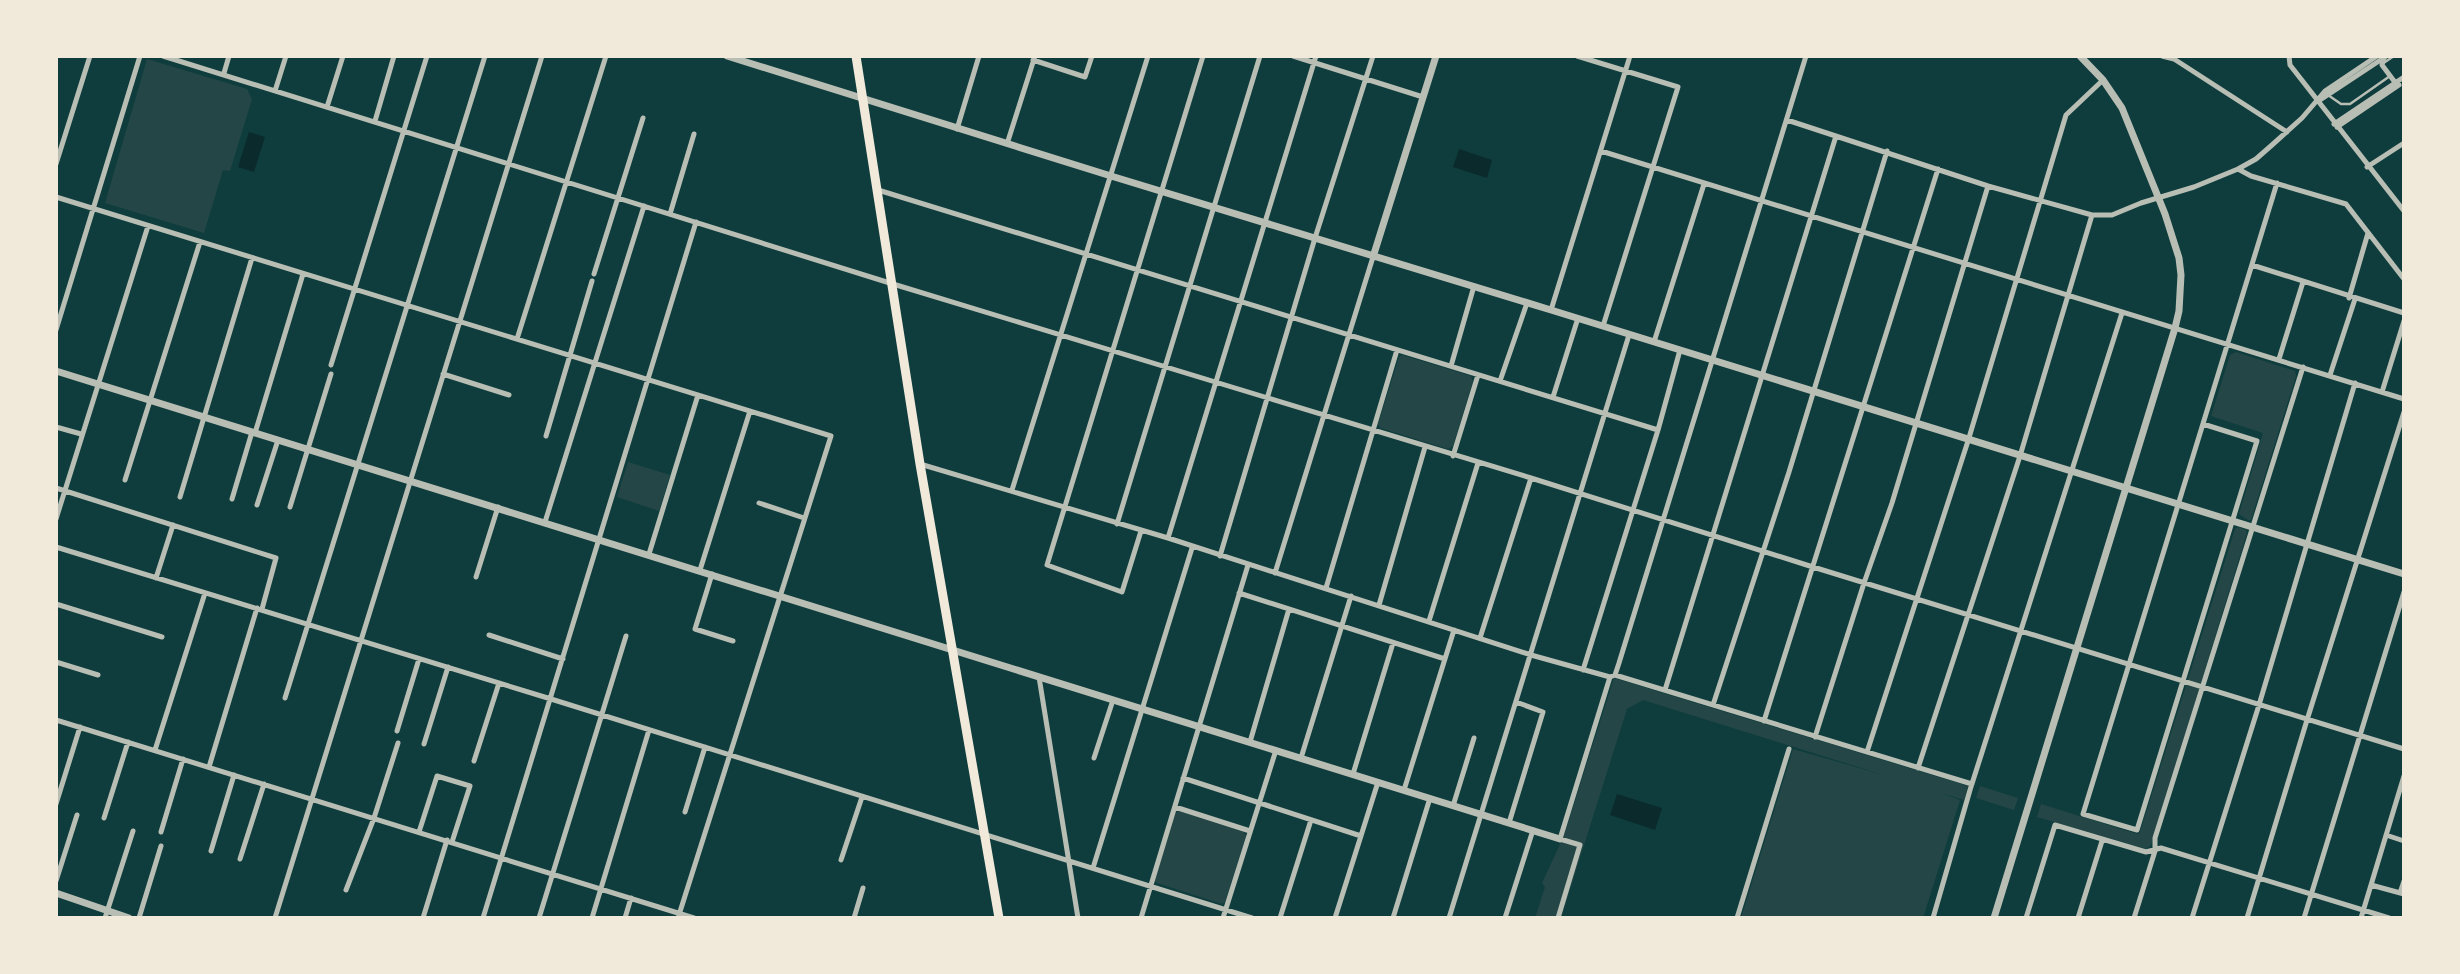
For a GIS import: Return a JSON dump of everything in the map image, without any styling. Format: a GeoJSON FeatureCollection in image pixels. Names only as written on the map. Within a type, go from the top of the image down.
{"type":"FeatureCollection","features":[{"type":"Feature","properties":{"kind":"main road"},"geometry":{"type":"LineString","coordinates":[[856,56],[920,464],[999,918]]}},
{"type":"Feature","properties":{"kind":"street"},"geometry":{"type":"LineString","coordinates":[[56,164],[90,56]]}},
{"type":"Feature","properties":{"kind":"street"},"geometry":{"type":"LineString","coordinates":[[56,330],[140,56]]}},
{"type":"Feature","properties":{"kind":"street"},"geometry":{"type":"LineString","coordinates":[[163,56],[892,284],[1531,478],[2404,749]]}},
{"type":"Feature","properties":{"kind":"street"},"geometry":{"type":"LineString","coordinates":[[224,73],[229,56]]}},
{"type":"Feature","properties":{"kind":"street"},"geometry":{"type":"LineString","coordinates":[[275,91],[286,56]]}},
{"type":"Feature","properties":{"kind":"street"},"geometry":{"type":"LineString","coordinates":[[327,107],[343,56]]}},
{"type":"Feature","properties":{"kind":"street"},"geometry":{"type":"LineString","coordinates":[[375,121],[394,56]]}},
{"type":"Feature","properties":{"kind":"street"},"geometry":{"type":"LineString","coordinates":[[331,365],[427,56]]}},
{"type":"Feature","properties":{"kind":"street"},"geometry":{"type":"LineString","coordinates":[[285,698],[485,56]]}},
{"type":"Feature","properties":{"kind":"street"},"geometry":{"type":"LineString","coordinates":[[275,918],[542,56]]}},
{"type":"Feature","properties":{"kind":"street"},"geometry":{"type":"LineString","coordinates":[[517,339],[606,56]]}},
{"type":"Feature","properties":{"kind":"street"},"geometry":{"type":"LineString","coordinates":[[727,56],[1160,192],[1474,286],[2404,574]]}},
{"type":"Feature","properties":{"kind":"street"},"geometry":{"type":"LineString","coordinates":[[957,129],[979,56]]}},
{"type":"Feature","properties":{"kind":"street"},"geometry":{"type":"LineString","coordinates":[[1007,144],[1034,58],[1085,77],[1092,56]]}},
{"type":"Feature","properties":{"kind":"street"},"geometry":{"type":"LineString","coordinates":[[1012,491],[1148,56]]}},
{"type":"Feature","properties":{"kind":"street"},"geometry":{"type":"LineString","coordinates":[[1141,531],[1122,592],[1047,565],[1203,56]]}},
{"type":"Feature","properties":{"kind":"street"},"geometry":{"type":"LineString","coordinates":[[1117,524],[1260,56]]}},
{"type":"Feature","properties":{"kind":"street"},"geometry":{"type":"LineString","coordinates":[[1293,56],[1315,59],[1423,97]]}},
{"type":"Feature","properties":{"kind":"street"},"geometry":{"type":"LineString","coordinates":[[1220,556],[1315,238],[1373,56]]}},
{"type":"Feature","properties":{"kind":"street"},"geometry":{"type":"LineString","coordinates":[[1275,573],[1436,56]]}},
{"type":"Feature","properties":{"kind":"street"},"geometry":{"type":"LineString","coordinates":[[1577,56],[1678,87],[1603,326]]}},
{"type":"Feature","properties":{"kind":"street"},"geometry":{"type":"LineString","coordinates":[[1552,310],[1630,56]]}},
{"type":"Feature","properties":{"kind":"street"},"geometry":{"type":"LineString","coordinates":[[1560,839],[1806,56]]}},
{"type":"Feature","properties":{"kind":"street"},"geometry":{"type":"LineString","coordinates":[[1994,918],[2175,328],[2181,294],[2179,258],[2122,108],[2104,80],[2080,56]]}},
{"type":"Feature","properties":{"kind":"street"},"geometry":{"type":"LineString","coordinates":[[2162,56],[2174,59],[2287,132]]}},
{"type":"Feature","properties":{"kind":"street"},"geometry":{"type":"LineString","coordinates":[[2289,56],[2290,65],[2367,167],[2403,207]]}},
{"type":"Feature","properties":{"kind":"street"},"geometry":{"type":"LineString","coordinates":[[1787,120],[1989,186],[2092,215],[2112,215],[2194,187],[2256,159],[2326,93],[2377,56]]}},
{"type":"Feature","properties":{"kind":"street"},"geometry":{"type":"LineString","coordinates":[[2326,93],[2385,56]]}},
{"type":"Feature","properties":{"kind":"street"},"geometry":{"type":"LineString","coordinates":[[2385,56],[2382,65],[2390,76],[2400,80]]}},
{"type":"Feature","properties":{"kind":"street"},"geometry":{"type":"LineString","coordinates":[[1168,538],[1315,59]]}},
{"type":"Feature","properties":{"kind":"street"},"geometry":{"type":"LineString","coordinates":[[1867,752],[1968,441],[2066,115],[2104,80]]}},
{"type":"Feature","properties":{"kind":"street"},"geometry":{"type":"LineString","coordinates":[[2336,125],[2400,80]]}},
{"type":"Feature","properties":{"kind":"street"},"geometry":{"type":"LineString","coordinates":[[546,436],[643,118]]}},
{"type":"Feature","properties":{"kind":"street"},"geometry":{"type":"LineString","coordinates":[[670,214],[694,134]]}},
{"type":"Feature","properties":{"kind":"street"},"geometry":{"type":"LineString","coordinates":[[1665,690],[1836,136]]}},
{"type":"Feature","properties":{"kind":"street"},"geometry":{"type":"LineString","coordinates":[[2367,167],[2404,143]]}},
{"type":"Feature","properties":{"kind":"street"},"geometry":{"type":"LineString","coordinates":[[1601,151],[2404,399]]}},
{"type":"Feature","properties":{"kind":"street"},"geometry":{"type":"LineString","coordinates":[[1713,705],[1887,151]]}},
{"type":"Feature","properties":{"kind":"street"},"geometry":{"type":"LineString","coordinates":[[1764,721],[1938,169]]}},
{"type":"Feature","properties":{"kind":"street"},"geometry":{"type":"LineString","coordinates":[[2238,169],[2251,176],[2346,204],[2404,279]]}},
{"type":"Feature","properties":{"kind":"street"},"geometry":{"type":"LineString","coordinates":[[2203,425],[2256,441],[2137,830],[2083,814],[2277,183]]}},
{"type":"Feature","properties":{"kind":"street"},"geometry":{"type":"LineString","coordinates":[[1654,342],[1704,184]]}},
{"type":"Feature","properties":{"kind":"street"},"geometry":{"type":"LineString","coordinates":[[1815,737],[1917,424],[1989,186]]}},
{"type":"Feature","properties":{"kind":"street"},"geometry":{"type":"LineString","coordinates":[[878,190],[1658,430]]}},
{"type":"Feature","properties":{"kind":"street"},"geometry":{"type":"LineString","coordinates":[[56,197],[831,436],[679,916]]}},
{"type":"Feature","properties":{"kind":"street"},"geometry":{"type":"LineString","coordinates":[[545,522],[644,206]]}},
{"type":"Feature","properties":{"kind":"street"},"geometry":{"type":"LineString","coordinates":[[1918,768],[2020,456],[2092,215]]}},
{"type":"Feature","properties":{"kind":"street"},"geometry":{"type":"LineString","coordinates":[[483,918],[696,222]]}},
{"type":"Feature","properties":{"kind":"street"},"geometry":{"type":"LineString","coordinates":[[56,519],[148,226]]}},
{"type":"Feature","properties":{"kind":"street"},"geometry":{"type":"LineString","coordinates":[[2330,375],[2368,233]]}},
{"type":"Feature","properties":{"kind":"street"},"geometry":{"type":"LineString","coordinates":[[125,480],[200,242]]}},
{"type":"Feature","properties":{"kind":"street"},"geometry":{"type":"LineString","coordinates":[[180,497],[252,258]]}},
{"type":"Feature","properties":{"kind":"street"},"geometry":{"type":"LineString","coordinates":[[2252,265],[2404,313]]}},
{"type":"Feature","properties":{"kind":"street"},"geometry":{"type":"LineString","coordinates":[[232,499],[303,274]]}},
{"type":"Feature","properties":{"kind":"street"},"geometry":{"type":"LineString","coordinates":[[2279,359],[2303,282]]}},
{"type":"Feature","properties":{"kind":"street"},"geometry":{"type":"LineString","coordinates":[[1451,366],[1474,286]]}},
{"type":"Feature","properties":{"kind":"street"},"geometry":{"type":"LineString","coordinates":[[1500,381],[1527,303]]}},
{"type":"Feature","properties":{"kind":"street"},"geometry":{"type":"LineString","coordinates":[[1933,918],[1972,784],[2122,313]]}},
{"type":"Feature","properties":{"kind":"street"},"geometry":{"type":"LineString","coordinates":[[1553,397],[1578,318]]}},
{"type":"Feature","properties":{"kind":"street"},"geometry":{"type":"LineString","coordinates":[[2382,392],[2404,321]]}},
{"type":"Feature","properties":{"kind":"street"},"geometry":{"type":"LineString","coordinates":[[1449,918],[1629,335]]}},
{"type":"Feature","properties":{"kind":"street"},"geometry":{"type":"LineString","coordinates":[[1326,588],[1397,350]]}},
{"type":"Feature","properties":{"kind":"street"},"geometry":{"type":"LineString","coordinates":[[1583,670],[1658,430],[1680,350]]}},
{"type":"Feature","properties":{"kind":"street"},"geometry":{"type":"LineString","coordinates":[[2134,918],[2155,851],[2155,838],[2303,367]]}},
{"type":"Feature","properties":{"kind":"street"},"geometry":{"type":"LineString","coordinates":[[56,371],[1580,845],[1558,918]]}},
{"type":"Feature","properties":{"kind":"street"},"geometry":{"type":"LineString","coordinates":[[290,508],[331,374]]}},
{"type":"Feature","properties":{"kind":"street"},"geometry":{"type":"LineString","coordinates":[[443,374],[509,395]]}},
{"type":"Feature","properties":{"kind":"street"},"geometry":{"type":"LineString","coordinates":[[1452,456],[1478,375]]}},
{"type":"Feature","properties":{"kind":"street"},"geometry":{"type":"LineString","coordinates":[[2192,918],[2355,383]]}},
{"type":"Feature","properties":{"kind":"street"},"geometry":{"type":"LineString","coordinates":[[649,554],[698,395]]}},
{"type":"Feature","properties":{"kind":"street"},"geometry":{"type":"LineString","coordinates":[[700,570],[750,411]]}},
{"type":"Feature","properties":{"kind":"street"},"geometry":{"type":"LineString","coordinates":[[2248,918],[2404,412]]}},
{"type":"Feature","properties":{"kind":"street"},"geometry":{"type":"LineString","coordinates":[[56,427],[81,434]]}},
{"type":"Feature","properties":{"kind":"street"},"geometry":{"type":"LineString","coordinates":[[257,505],[278,440]]}},
{"type":"Feature","properties":{"kind":"street"},"geometry":{"type":"LineString","coordinates":[[1379,605],[1425,447]]}},
{"type":"Feature","properties":{"kind":"street"},"geometry":{"type":"LineString","coordinates":[[1429,621],[1478,463]]}},
{"type":"Feature","properties":{"kind":"street"},"geometry":{"type":"LineString","coordinates":[[920,464],[1168,538],[1192,548],[1583,670],[1665,690],[1972,784]]}},
{"type":"Feature","properties":{"kind":"street"},"geometry":{"type":"LineString","coordinates":[[1480,638],[1531,478]]}},
{"type":"Feature","properties":{"kind":"street"},"geometry":{"type":"LineString","coordinates":[[56,488],[276,558],[209,767]]}},
{"type":"Feature","properties":{"kind":"street"},"geometry":{"type":"LineString","coordinates":[[758,503],[804,518]]}},
{"type":"Feature","properties":{"kind":"street"},"geometry":{"type":"LineString","coordinates":[[476,577],[498,508]]}},
{"type":"Feature","properties":{"kind":"street"},"geometry":{"type":"LineString","coordinates":[[156,578],[173,525]]}},
{"type":"Feature","properties":{"kind":"street"},"geometry":{"type":"LineString","coordinates":[[56,547],[1252,918]]}},
{"type":"Feature","properties":{"kind":"street"},"geometry":{"type":"LineString","coordinates":[[1093,868],[1192,548]]}},
{"type":"Feature","properties":{"kind":"street"},"geometry":{"type":"LineString","coordinates":[[1141,918],[1248,565]]}},
{"type":"Feature","properties":{"kind":"street"},"geometry":{"type":"LineString","coordinates":[[712,574],[695,629],[733,641]]}},
{"type":"Feature","properties":{"kind":"street"},"geometry":{"type":"LineString","coordinates":[[2304,918],[2404,592]]}},
{"type":"Feature","properties":{"kind":"street"},"geometry":{"type":"LineString","coordinates":[[155,750],[205,593]]}},
{"type":"Feature","properties":{"kind":"street"},"geometry":{"type":"LineString","coordinates":[[1239,593],[1445,659]]}},
{"type":"Feature","properties":{"kind":"street"},"geometry":{"type":"LineString","coordinates":[[1301,758],[1351,596]]}},
{"type":"Feature","properties":{"kind":"street"},"geometry":{"type":"LineString","coordinates":[[56,604],[163,638]]}},
{"type":"Feature","properties":{"kind":"street"},"geometry":{"type":"LineString","coordinates":[[1250,743],[1290,609]]}},
{"type":"Feature","properties":{"kind":"street"},"geometry":{"type":"LineString","coordinates":[[1404,790],[1454,630]]}},
{"type":"Feature","properties":{"kind":"street"},"geometry":{"type":"LineString","coordinates":[[489,635],[563,659]]}},
{"type":"Feature","properties":{"kind":"street"},"geometry":{"type":"LineString","coordinates":[[539,918],[626,636]]}},
{"type":"Feature","properties":{"kind":"street"},"geometry":{"type":"LineString","coordinates":[[1353,774],[1393,643]]}},
{"type":"Feature","properties":{"kind":"street"},"geometry":{"type":"LineString","coordinates":[[397,731],[419,659]]}},
{"type":"Feature","properties":{"kind":"street"},"geometry":{"type":"LineString","coordinates":[[56,662],[98,675]]}},
{"type":"Feature","properties":{"kind":"street"},"geometry":{"type":"LineString","coordinates":[[424,744],[448,667]]}},
{"type":"Feature","properties":{"kind":"street"},"geometry":{"type":"LineString","coordinates":[[1039,677],[1078,918]]}},
{"type":"Feature","properties":{"kind":"street"},"geometry":{"type":"LineString","coordinates":[[474,761],[499,683]]}},
{"type":"Feature","properties":{"kind":"street"},"geometry":{"type":"LineString","coordinates":[[1094,758],[1113,700]]}},
{"type":"Feature","properties":{"kind":"street"},"geometry":{"type":"LineString","coordinates":[[1509,823],[1544,712],[1516,702]]}},
{"type":"Feature","properties":{"kind":"street"},"geometry":{"type":"LineString","coordinates":[[56,720],[601,888],[679,916],[694,918]]}},
{"type":"Feature","properties":{"kind":"street"},"geometry":{"type":"LineString","coordinates":[[56,804],[80,727]]}},
{"type":"Feature","properties":{"kind":"street"},"geometry":{"type":"LineString","coordinates":[[592,918],[649,730]]}},
{"type":"Feature","properties":{"kind":"street"},"geometry":{"type":"LineString","coordinates":[[1453,806],[1474,738]]}},
{"type":"Feature","properties":{"kind":"street"},"geometry":{"type":"LineString","coordinates":[[104,818],[128,742]]}},
{"type":"Feature","properties":{"kind":"street"},"geometry":{"type":"LineString","coordinates":[[346,890],[398,743]]}},
{"type":"Feature","properties":{"kind":"street"},"geometry":{"type":"LineString","coordinates":[[685,812],[705,747]]}},
{"type":"Feature","properties":{"kind":"street"},"geometry":{"type":"LineString","coordinates":[[1737,918],[1790,748]]}},
{"type":"Feature","properties":{"kind":"street"},"geometry":{"type":"LineString","coordinates":[[1223,918],[1276,750]]}},
{"type":"Feature","properties":{"kind":"street"},"geometry":{"type":"LineString","coordinates":[[161,832],[183,759]]}},
{"type":"Feature","properties":{"kind":"street"},"geometry":{"type":"LineString","coordinates":[[211,851],[234,775]]}},
{"type":"Feature","properties":{"kind":"street"},"geometry":{"type":"LineString","coordinates":[[419,832],[437,776],[470,786],[423,918]]}},
{"type":"Feature","properties":{"kind":"street"},"geometry":{"type":"LineString","coordinates":[[2361,918],[2404,776]]}},
{"type":"Feature","properties":{"kind":"street"},"geometry":{"type":"LineString","coordinates":[[56,777],[64,779]]}},
{"type":"Feature","properties":{"kind":"street"},"geometry":{"type":"LineString","coordinates":[[1183,778],[1361,836]]}},
{"type":"Feature","properties":{"kind":"street"},"geometry":{"type":"LineString","coordinates":[[1335,918],[1378,782]]}},
{"type":"Feature","properties":{"kind":"street"},"geometry":{"type":"LineString","coordinates":[[240,859],[264,783]]}},
{"type":"Feature","properties":{"kind":"street"},"geometry":{"type":"LineString","coordinates":[[841,860],[862,797]]}},
{"type":"Feature","properties":{"kind":"street"},"geometry":{"type":"LineString","coordinates":[[1392,918],[1430,798]]}},
{"type":"Feature","properties":{"kind":"street"},"geometry":{"type":"LineString","coordinates":[[2396,803],[2404,805]]}},
{"type":"Feature","properties":{"kind":"street"},"geometry":{"type":"LineString","coordinates":[[1175,807],[1250,831]]}},
{"type":"Feature","properties":{"kind":"street"},"geometry":{"type":"LineString","coordinates":[[56,881],[77,815]]}},
{"type":"Feature","properties":{"kind":"street"},"geometry":{"type":"LineString","coordinates":[[1280,918],[1311,820]]}},
{"type":"Feature","properties":{"kind":"street"},"geometry":{"type":"LineString","coordinates":[[2025,918],[2055,825],[2146,852],[2161,848],[2389,918]]}},
{"type":"Feature","properties":{"kind":"street"},"geometry":{"type":"LineString","coordinates":[[1505,918],[1533,830]]}},
{"type":"Feature","properties":{"kind":"street"},"geometry":{"type":"LineString","coordinates":[[106,914],[133,831]]}},
{"type":"Feature","properties":{"kind":"street"},"geometry":{"type":"LineString","coordinates":[[2386,835],[2404,841]]}},
{"type":"Feature","properties":{"kind":"street"},"geometry":{"type":"LineString","coordinates":[[2078,918],[2102,841]]}},
{"type":"Feature","properties":{"kind":"street"},"geometry":{"type":"LineString","coordinates":[[139,918],[161,846]]}},
{"type":"Feature","properties":{"kind":"street"},"geometry":{"type":"LineString","coordinates":[[2371,885],[2402,894],[2404,881]]}},
{"type":"Feature","properties":{"kind":"street"},"geometry":{"type":"LineString","coordinates":[[854,918],[863,888]]}},
{"type":"Feature","properties":{"kind":"street"},"geometry":{"type":"LineString","coordinates":[[56,893],[106,914],[129,918]]}},
{"type":"Feature","properties":{"kind":"street"},"geometry":{"type":"LineString","coordinates":[[625,918],[631,898]]}},
{"type":"Feature","properties":{"kind":"lane"},"geometry":{"type":"LineString","coordinates":[[2382,65],[2394,56]]}},
{"type":"Feature","properties":{"kind":"lane"},"geometry":{"type":"LineString","coordinates":[[2326,93],[2341,104],[2350,104],[2390,76]]}},
{"type":"Feature","properties":{"kind":"shaded area"},"geometry":{"type":"Polygon","coordinates":[[[147,59],[247,89],[252,99],[230,171],[223,170],[204,233],[105,203],[147,59]]]}},
{"type":"Feature","properties":{"kind":"shaded area"},"geometry":{"type":"Polygon","coordinates":[[[249,132],[265,137],[254,172],[238,167],[249,132]]]}},
{"type":"Feature","properties":{"kind":"shaded area"},"geometry":{"type":"Polygon","coordinates":[[[1459,149],[1492,160],[1487,178],[1453,167],[1459,149]]]}},
{"type":"Feature","properties":{"kind":"shaded area"},"geometry":{"type":"Polygon","coordinates":[[[2236,352],[2295,371],[2296,376],[2251,520],[2239,514],[2263,433],[2211,416],[2230,355],[2236,352]]]}},
{"type":"Feature","properties":{"kind":"shaded area"},"geometry":{"type":"Polygon","coordinates":[[[1402,355],[1471,376],[1473,381],[1453,446],[1448,449],[1380,428],[1378,424],[1399,357],[1402,355]]]}},
{"type":"Feature","properties":{"kind":"shaded area"},"geometry":{"type":"Polygon","coordinates":[[[628,462],[670,475],[659,511],[617,497],[628,462]]]}},
{"type":"Feature","properties":{"kind":"shaded area"},"geometry":{"type":"Polygon","coordinates":[[[2238,527],[2247,533],[2151,845],[2146,849],[2037,817],[2041,804],[2137,834],[2140,832],[2235,529],[2238,527]]]}},
{"type":"Feature","properties":{"kind":"shaded area"},"geometry":{"type":"Polygon","coordinates":[[[1614,678],[1968,786],[1964,800],[1941,793],[1960,800],[1923,918],[1741,918],[1793,749],[1887,776],[1643,700],[1627,709],[1561,918],[1535,918],[1545,887],[1542,883],[1563,838],[1614,678]]]}},
{"type":"Feature","properties":{"kind":"shaded area"},"geometry":{"type":"Polygon","coordinates":[[[1980,786],[2018,798],[2014,810],[1976,798],[1980,786]]]}},
{"type":"Feature","properties":{"kind":"shaded area"},"geometry":{"type":"Polygon","coordinates":[[[1617,794],[1662,808],[1655,830],[1610,815],[1617,794]]]}},
{"type":"Feature","properties":{"kind":"shaded area"},"geometry":{"type":"Polygon","coordinates":[[[1179,811],[1244,832],[1246,836],[1225,902],[1222,904],[1154,880],[1175,813],[1179,811]]]}}]}
